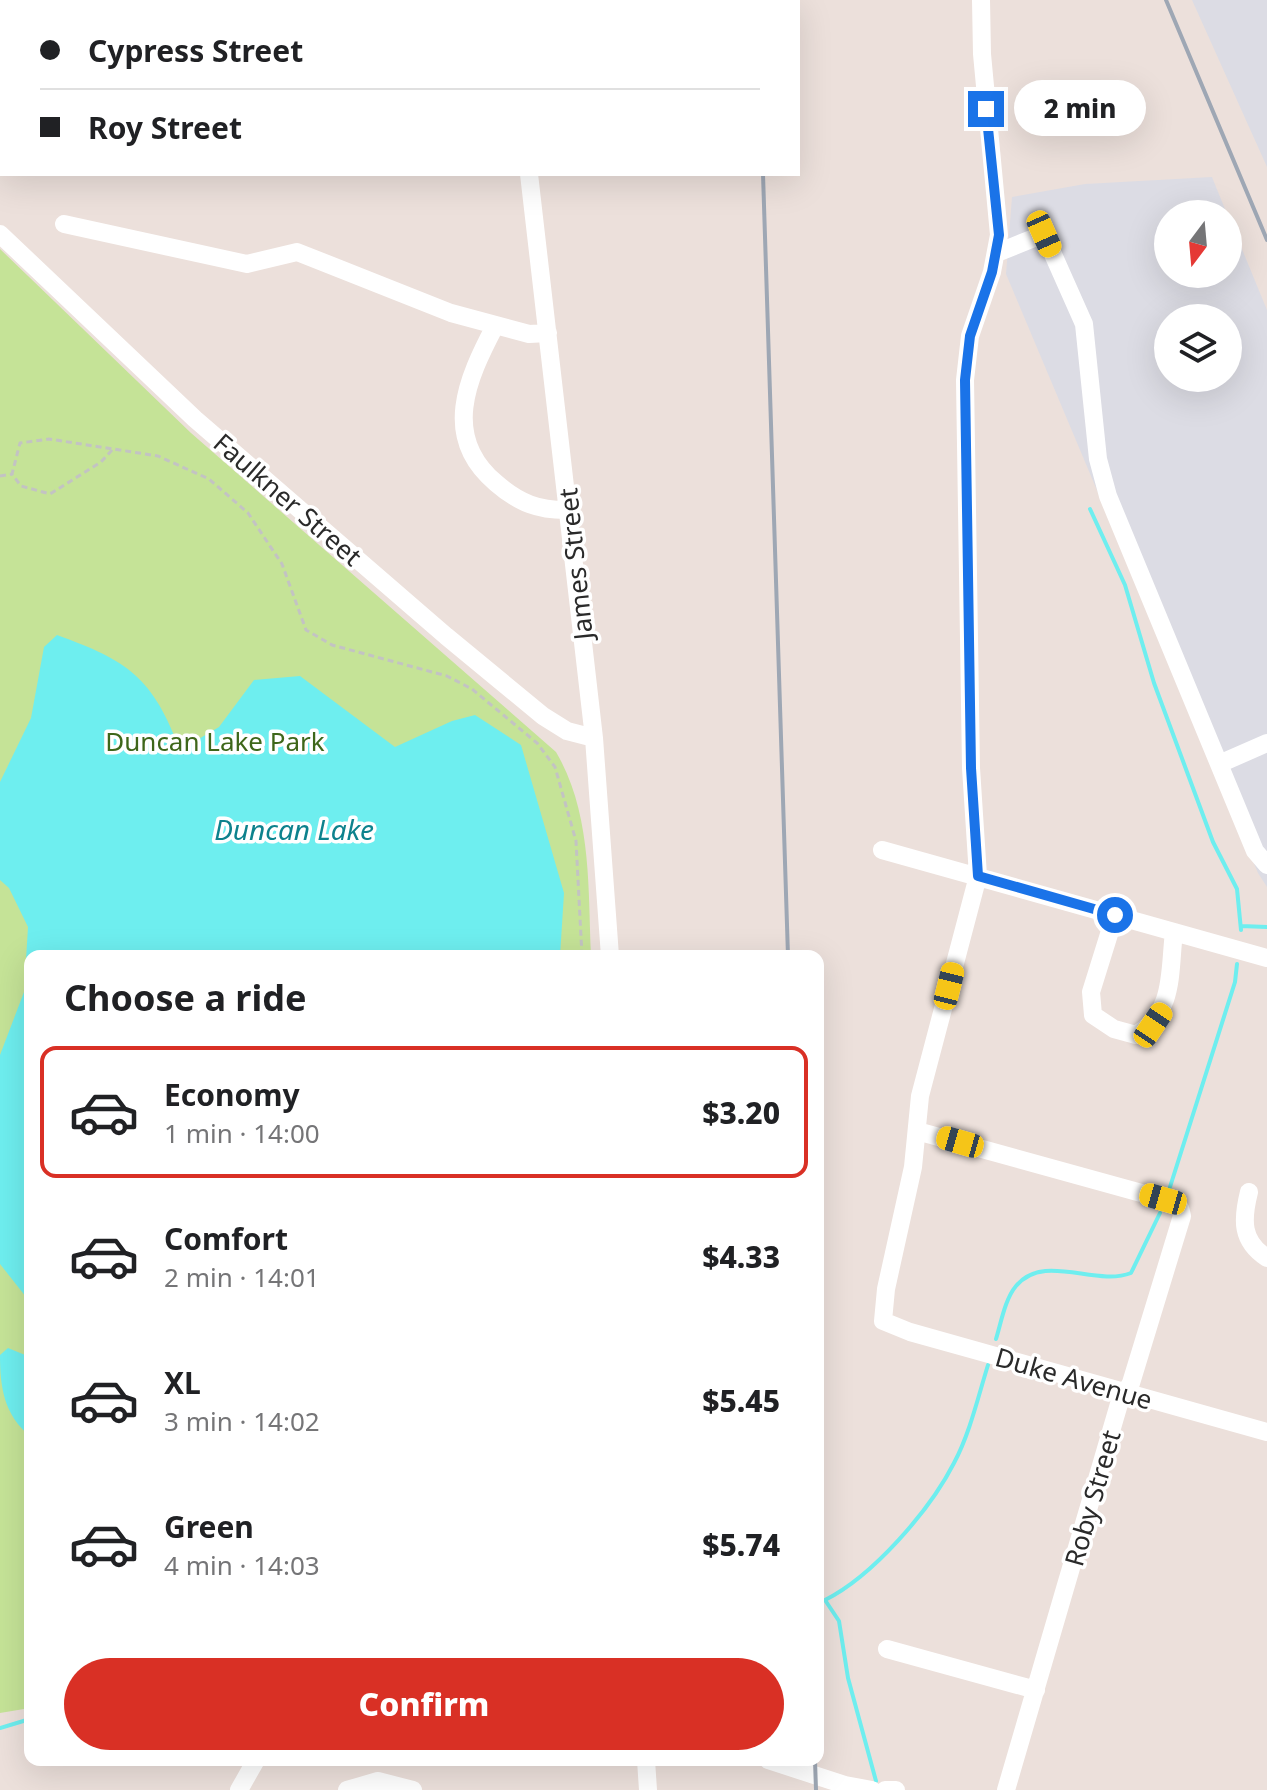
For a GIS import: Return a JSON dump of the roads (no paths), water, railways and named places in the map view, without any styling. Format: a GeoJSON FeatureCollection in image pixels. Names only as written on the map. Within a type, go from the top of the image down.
{"type":"FeatureCollection","features":[{"type":"Feature","properties":{"kind":"street"},"geometry":{"type":"LineString","coordinates":[[917,1131],[920,1096],[978,876],[971,768],[965,380],[970,336],[997,253],[999,235],[983,68],[981,0]]}},
{"type":"Feature","properties":{"kind":"street","name":"James Street"},"geometry":{"type":"LineString","coordinates":[[529,176],[594,738],[610,950]]}},
{"type":"Feature","properties":{"kind":"street"},"geometry":{"type":"LineString","coordinates":[[64,224],[247,264],[297,252],[451,313],[529,334],[548,333]]}},
{"type":"Feature","properties":{"kind":"street","name":"Faulkner Street"},"geometry":{"type":"LineString","coordinates":[[0,234],[195,419],[446,636],[543,716],[567,731],[594,738]]}},
{"type":"Feature","properties":{"kind":"street"},"geometry":{"type":"LineString","coordinates":[[997,253],[1044,234],[1084,324],[1098,459],[1108,496],[1255,851],[1267,865]]}},
{"type":"Feature","properties":{"kind":"street"},"geometry":{"type":"LineString","coordinates":[[495,326],[465,395],[463,417],[467,446],[473,460],[512,496],[536,507],[570,510]]}},
{"type":"Feature","properties":{"kind":"street"},"geometry":{"type":"LineString","coordinates":[[1219,764],[1267,743]]}},
{"type":"Feature","properties":{"kind":"street"},"geometry":{"type":"LineString","coordinates":[[882,850],[1267,958]]}},
{"type":"Feature","properties":{"kind":"street"},"geometry":{"type":"LineString","coordinates":[[1115,915],[1091,992],[1093,1015],[1125,1032],[1136,1035],[1153,1025],[1165,1007],[1174,932]]}},
{"type":"Feature","properties":{"kind":"street","name":"Roby Street"},"geometry":{"type":"LineString","coordinates":[[917,1131],[1163,1199],[1180,1208],[1181,1222],[1125,1393],[1006,1790]]}},
{"type":"Feature","properties":{"kind":"street","name":"Duke Avenue"},"geometry":{"type":"LineString","coordinates":[[917,1131],[913,1167],[886,1289],[883,1321],[1267,1432]]}},
{"type":"Feature","properties":{"kind":"street"},"geometry":{"type":"LineString","coordinates":[[1249,1192],[1244,1231],[1252,1248],[1267,1258]]}},
{"type":"Feature","properties":{"kind":"street"},"geometry":{"type":"LineString","coordinates":[[887,1649],[1036,1690]]}},
{"type":"Feature","properties":{"kind":"street"},"geometry":{"type":"LineString","coordinates":[[239,1790],[253,1766]]}},
{"type":"Feature","properties":{"kind":"street"},"geometry":{"type":"LineString","coordinates":[[646,1766],[648,1790]]}},
{"type":"Feature","properties":{"kind":"street"},"geometry":{"type":"LineString","coordinates":[[786,1766],[845,1785],[872,1790]]}},
{"type":"Feature","properties":{"kind":"street"},"geometry":{"type":"LineString","coordinates":[[347,1790],[378,1781],[413,1790]]}},
{"type":"Feature","properties":{"kind":"street"},"geometry":{"type":"LineString","coordinates":[[885,1790],[896,1790]]}},
{"type":"Feature","properties":{"kind":"water","name":"Duncan Lake"},"geometry":{"type":"Polygon","coordinates":[[[57,635],[103,654],[135,675],[160,705],[180,750],[219,727],[254,680],[300,676],[395,747],[452,721],[475,715],[521,745],[564,893],[560,950],[27,950],[28,927],[9,888],[0,880],[0,782],[31,718],[44,647],[57,635]]]}},
{"type":"Feature","properties":{"kind":"water","name":"Duncan Lake"},"geometry":{"type":"Polygon","coordinates":[[[24,992],[24,1294],[0,1264],[0,1055],[24,992]]]}},
{"type":"Feature","properties":{"kind":"water"},"geometry":{"type":"Polygon","coordinates":[[[8,1348],[24,1355],[24,1431],[5,1400],[0,1355],[8,1348]]]}},
{"type":"Feature","properties":{"kind":"waterway"},"geometry":{"type":"LineString","coordinates":[[1090,509],[1125,585],[1154,683],[1213,842],[1237,889],[1241,930]]}},
{"type":"Feature","properties":{"kind":"waterway"},"geometry":{"type":"LineString","coordinates":[[1241,926],[1267,927]]}},
{"type":"Feature","properties":{"kind":"waterway"},"geometry":{"type":"LineString","coordinates":[[1170,1187],[1235,982],[1237,964]]}},
{"type":"Feature","properties":{"kind":"waterway"},"geometry":{"type":"LineString","coordinates":[[996,1339],[1009,1298],[1016,1286],[1028,1276],[1055,1271],[1102,1276],[1131,1273],[1160,1213]]}},
{"type":"Feature","properties":{"kind":"waterway"},"geometry":{"type":"LineString","coordinates":[[876,1781],[848,1678],[839,1621],[825,1600],[881,1558],[915,1521],[944,1481],[960,1451],[988,1365]]}},
{"type":"Feature","properties":{"kind":"waterway"},"geometry":{"type":"LineString","coordinates":[[0,1728],[24,1721]]}},
{"type":"Feature","properties":{"kind":"railway"},"geometry":{"type":"LineString","coordinates":[[1166,0],[1267,240]]}},
{"type":"Feature","properties":{"kind":"railway"},"geometry":{"type":"LineString","coordinates":[[763,176],[788,950]]}},
{"type":"Feature","properties":{"kind":"railway"},"geometry":{"type":"LineString","coordinates":[[815,1766],[816,1790]]}},
{"type":"Feature","properties":{"kind":"park label","name":"Duncan Lake Park"},"geometry":{"type":"Point","coordinates":[215,741]}}]}
